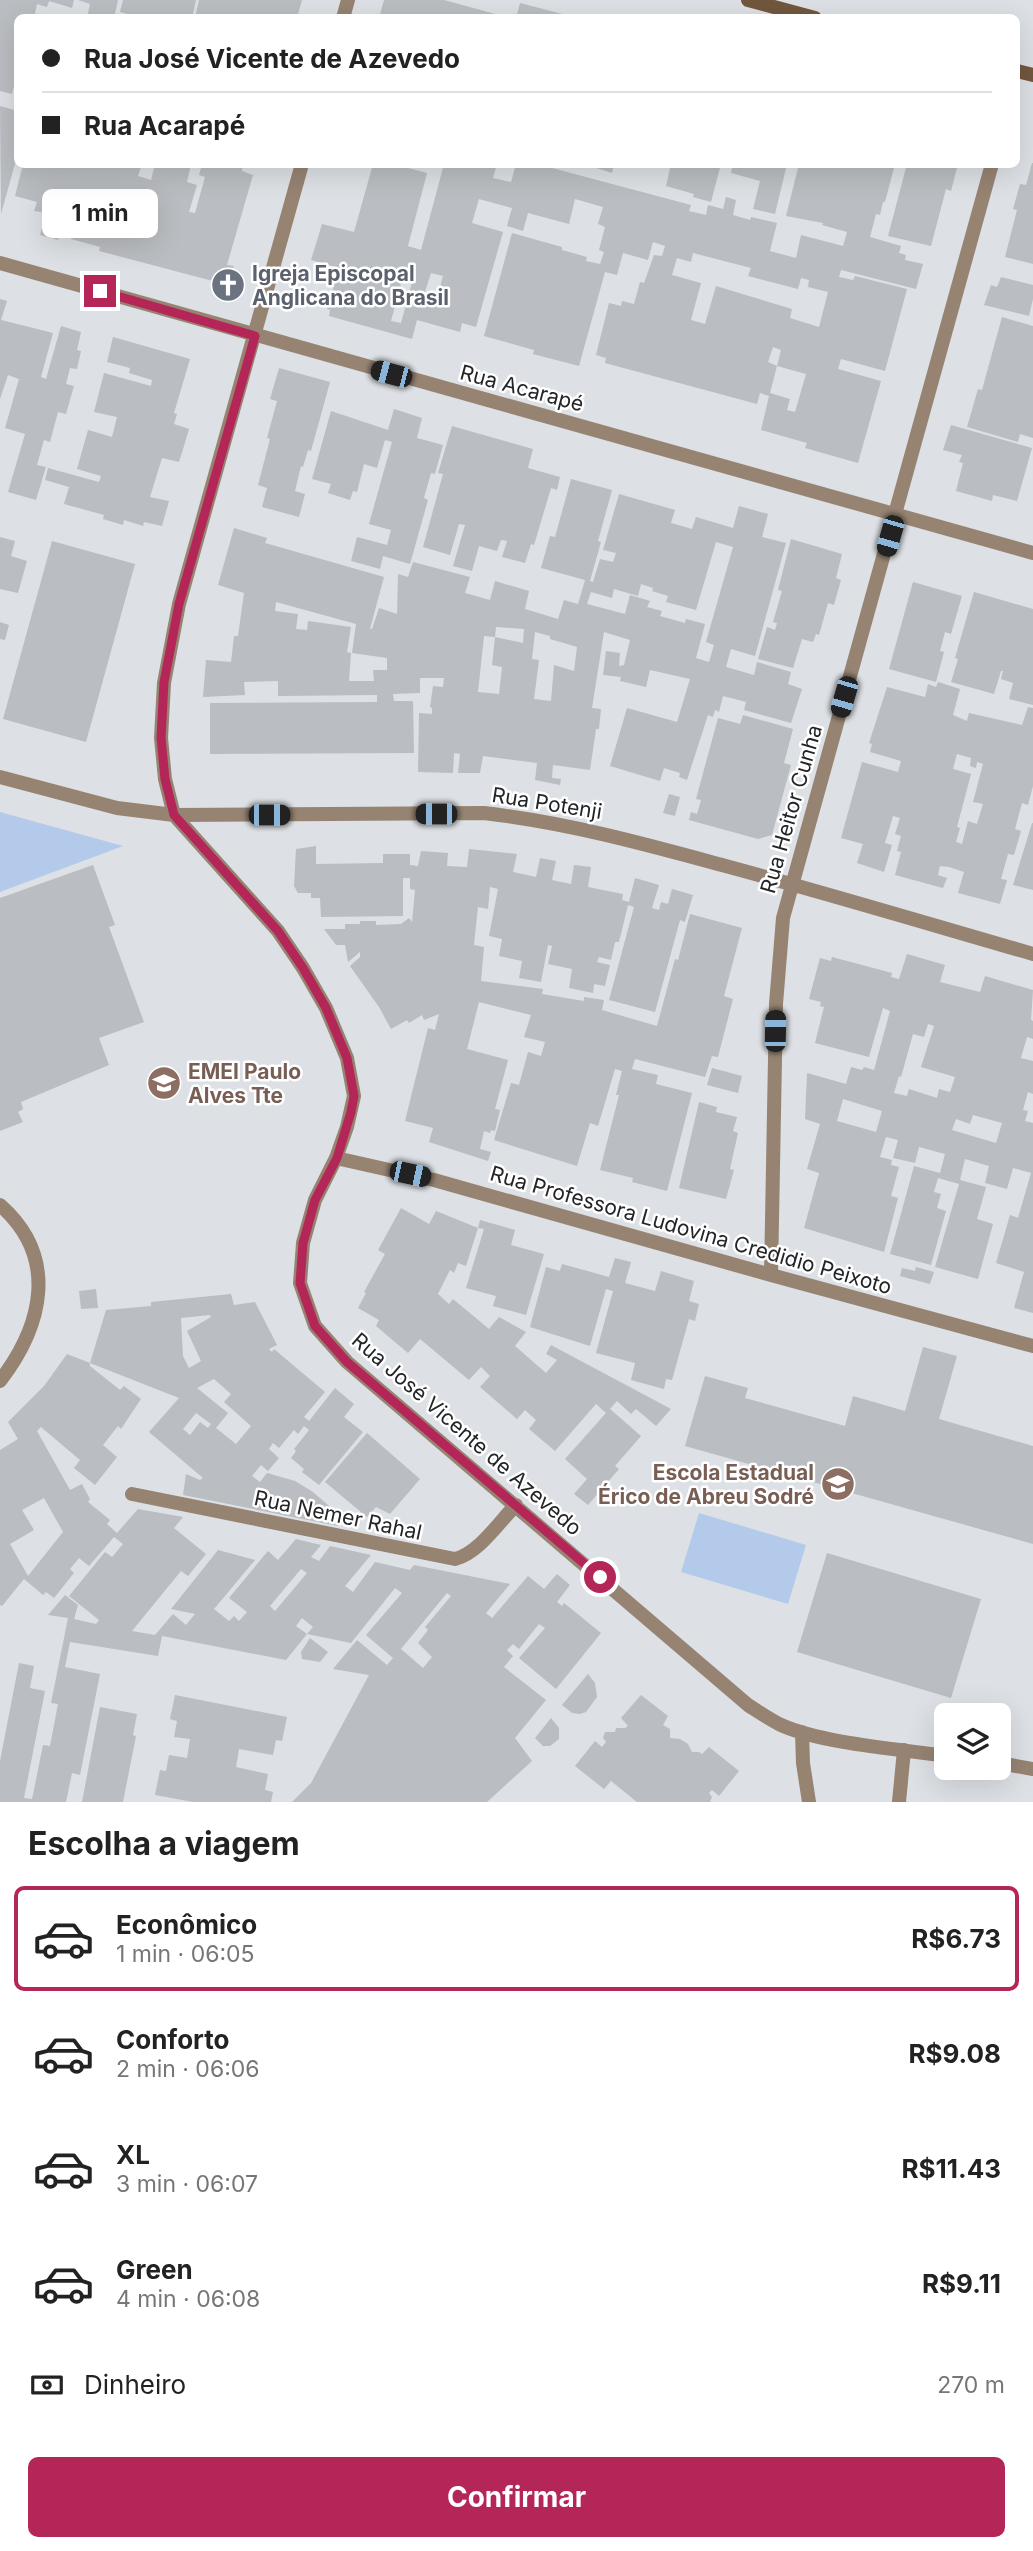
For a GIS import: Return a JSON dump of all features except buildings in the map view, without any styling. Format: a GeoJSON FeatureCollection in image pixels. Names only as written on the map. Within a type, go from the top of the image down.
{"type":"FeatureCollection","features":[{"type":"Feature","properties":{"kind":"street"},"geometry":{"type":"LineString","coordinates":[[748,0],[800,14]]}},
{"type":"Feature","properties":{"kind":"street","name":"Rua José Vicente de Azevedo"},"geometry":{"type":"LineString","coordinates":[[301,168],[179,604],[164,682],[161,738],[165,779],[174,815],[278,931],[326,1008],[347,1058],[354,1096],[347,1127],[337,1158],[315,1200],[303,1243],[300,1283],[315,1326],[347,1362],[748,1705],[782,1725],[802,1732],[934,1754]]}},
{"type":"Feature","properties":{"kind":"street","name":"Rua Heitor Cunha"},"geometry":{"type":"LineString","coordinates":[[771,1275],[776,1003],[783,918],[790,884],[896,514],[991,168]]}},
{"type":"Feature","properties":{"kind":"street","name":"Rua Acarapé"},"geometry":{"type":"LineString","coordinates":[[0,263],[1033,553]]}},
{"type":"Feature","properties":{"kind":"street","name":"Rua Potenji"},"geometry":{"type":"LineString","coordinates":[[0,777],[117,808],[174,815],[497,815],[593,830],[1033,954]]}},
{"type":"Feature","properties":{"kind":"street","name":"Rua Professora Ludovina Credidio Peixoto"},"geometry":{"type":"LineString","coordinates":[[337,1158],[434,1180],[1033,1346]]}},
{"type":"Feature","properties":{"kind":"street"},"geometry":{"type":"LineString","coordinates":[[0,1205],[26,1234],[39,1268],[38,1295],[29,1335],[14,1363],[0,1381]]}},
{"type":"Feature","properties":{"kind":"street","name":"Rua Nemer Rahal"},"geometry":{"type":"LineString","coordinates":[[132,1494],[455,1559],[480,1542],[516,1504]]}},
{"type":"Feature","properties":{"kind":"street"},"geometry":{"type":"LineString","coordinates":[[802,1732],[809,1802]]}},
{"type":"Feature","properties":{"kind":"street"},"geometry":{"type":"LineString","coordinates":[[899,1802],[904,1750]]}},
{"type":"Feature","properties":{"kind":"street"},"geometry":{"type":"LineString","coordinates":[[1011,1765],[1033,1769]]}},
{"type":"Feature","properties":{"kind":"shaded area"},"geometry":{"type":"Polygon","coordinates":[[[0,812],[123,846],[0,892],[0,812]]]}},
{"type":"Feature","properties":{"kind":"shaded area"},"geometry":{"type":"Polygon","coordinates":[[[699,1513],[806,1545],[788,1604],[681,1572],[699,1513]]]}},
{"type":"Feature","properties":{"kind":"place","name":"Igreja Episcopal Anglicana do Brasil"},"geometry":{"type":"Point","coordinates":[228,285]}},
{"type":"Feature","properties":{"kind":"place","name":"EMEI Paulo Alves Tte"},"geometry":{"type":"Point","coordinates":[164,1083]}},
{"type":"Feature","properties":{"kind":"place","name":"Escola Estadual Érico de Abreu Sodré"},"geometry":{"type":"Point","coordinates":[838,1484]}},
{"type":"Feature","properties":{"kind":"route"},"geometry":{"type":"LineString","coordinates":[[100,291],[255,336],[179,604],[164,682],[161,738],[165,779],[174,815],[278,931],[326,1008],[347,1058],[354,1096],[347,1127],[337,1158],[315,1200],[303,1243],[300,1283],[315,1326],[347,1362],[600,1577]]}}]}
